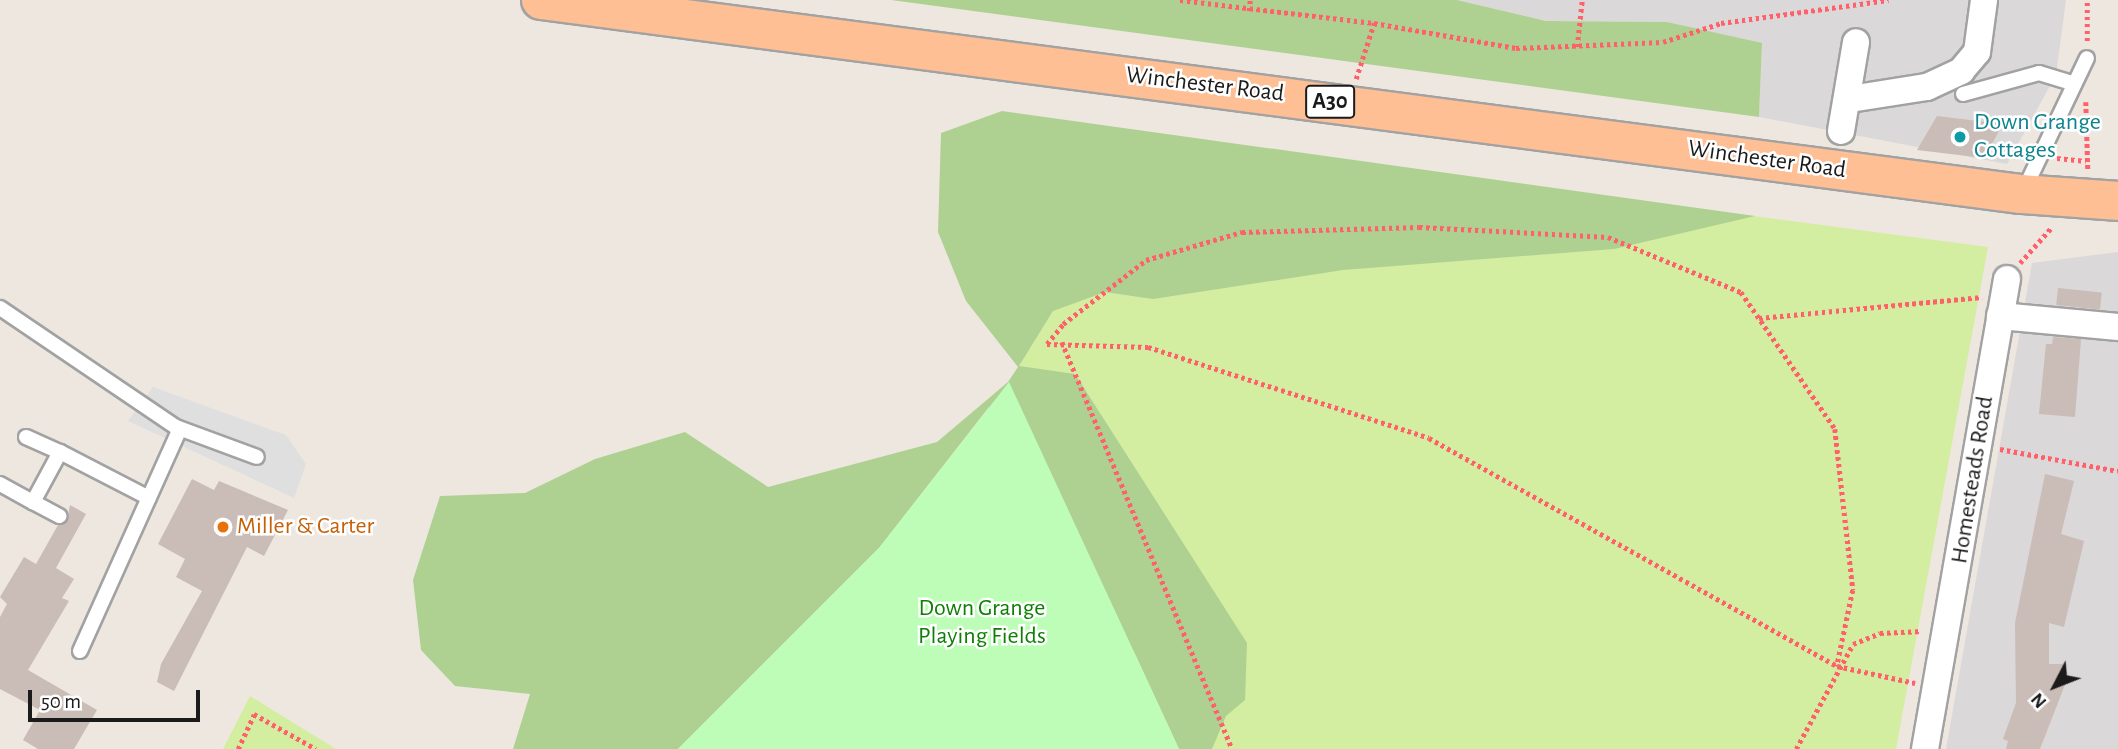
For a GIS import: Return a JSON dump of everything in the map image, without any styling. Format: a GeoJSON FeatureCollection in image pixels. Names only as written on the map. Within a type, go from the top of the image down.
{"type":"FeatureCollection","features":[{"type":"Feature","properties":{"kind":"main road","name":"Winchester Road"},"geometry":{"type":"LineString","coordinates":[[541,0],[2021,194],[2118,201]]}},
{"type":"Feature","properties":{"kind":"street"},"geometry":{"type":"LineString","coordinates":[[1850,99],[1927,88],[1961,71],[1977,52],[1984,0]]}},
{"type":"Feature","properties":{"kind":"street"},"geometry":{"type":"LineString","coordinates":[[1841,131],[1850,99],[1856,41]]}},
{"type":"Feature","properties":{"kind":"street"},"geometry":{"type":"LineString","coordinates":[[2003,297],[2118,327]]}},
{"type":"Feature","properties":{"kind":"street","name":"Homesteads Road"},"geometry":{"type":"LineString","coordinates":[[1925,749],[2003,297]]}},
{"type":"Feature","properties":{"kind":"lane"},"geometry":{"type":"LineString","coordinates":[[2021,194],[2042,156],[2087,58]]}},
{"type":"Feature","properties":{"kind":"lane"},"geometry":{"type":"LineString","coordinates":[[1963,94],[2039,73],[2074,84]]}},
{"type":"Feature","properties":{"kind":"lane"},"geometry":{"type":"LineString","coordinates":[[0,308],[180,429],[257,457]]}},
{"type":"Feature","properties":{"kind":"lane"},"geometry":{"type":"LineString","coordinates":[[80,651],[180,429]]}},
{"type":"Feature","properties":{"kind":"lane"},"geometry":{"type":"LineString","coordinates":[[26,437],[149,498]]}},
{"type":"Feature","properties":{"kind":"lane"},"geometry":{"type":"LineString","coordinates":[[33,502],[60,452]]}},
{"type":"Feature","properties":{"kind":"lane"},"geometry":{"type":"LineString","coordinates":[[0,484],[59,516]]}},
{"type":"Feature","properties":{"kind":"path"},"geometry":{"type":"LineString","coordinates":[[1180,0],[1374,23],[1516,48],[1663,42],[1721,23],[1888,0]]}},
{"type":"Feature","properties":{"kind":"path"},"geometry":{"type":"LineString","coordinates":[[1249,10],[1250,0]]}},
{"type":"Feature","properties":{"kind":"path"},"geometry":{"type":"LineString","coordinates":[[1577,47],[1582,0]]}},
{"type":"Feature","properties":{"kind":"path"},"geometry":{"type":"LineString","coordinates":[[1348,104],[1374,23]]}},
{"type":"Feature","properties":{"kind":"path"},"geometry":{"type":"LineString","coordinates":[[2042,156],[2086,161]]}},
{"type":"Feature","properties":{"kind":"path"},"geometry":{"type":"LineString","coordinates":[[1837,666],[1853,590],[1835,429],[1741,292],[1608,236],[1419,227],[1242,232],[1146,260],[1063,324],[1046,344],[1062,342],[1148,347],[1429,438],[1837,666],[1936,687]]}},
{"type":"Feature","properties":{"kind":"path"},"geometry":{"type":"LineString","coordinates":[[1759,318],[2003,297],[2052,227]]}},
{"type":"Feature","properties":{"kind":"path"},"geometry":{"type":"LineString","coordinates":[[1062,342],[1232,749]]}},
{"type":"Feature","properties":{"kind":"path"},"geometry":{"type":"LineString","coordinates":[[1978,446],[2118,471]]}},
{"type":"Feature","properties":{"kind":"path"},"geometry":{"type":"LineString","coordinates":[[1796,749],[1837,666],[1853,645],[1880,633],[1947,631]]}},
{"type":"Feature","properties":{"kind":"path"},"geometry":{"type":"LineString","coordinates":[[238,749],[254,714],[316,749]]}},
{"type":"Feature","properties":{"kind":"shaded area"},"geometry":{"type":"Polygon","coordinates":[[[1457,0],[2066,0],[2056,75],[2007,164],[1759,117],[1762,44],[1667,22],[1546,21],[1457,0]]]}},
{"type":"Feature","properties":{"kind":"shaded area"},"geometry":{"type":"Polygon","coordinates":[[[2118,252],[2118,749],[1946,749],[2032,263],[2118,252]]]}},
{"type":"Feature","properties":{"kind":"shaded area"},"geometry":{"type":"Polygon","coordinates":[[[153,387],[286,435],[306,464],[294,498],[128,421],[153,387]]]}},
{"type":"Feature","properties":{"kind":"green space"},"geometry":{"type":"Polygon","coordinates":[[[891,0],[1457,0],[1546,21],[1667,22],[1762,43],[1759,117],[891,0]]]}},
{"type":"Feature","properties":{"kind":"green space"},"geometry":{"type":"Polygon","coordinates":[[[1002,111],[1755,216],[1614,249],[1343,270],[1153,299],[1105,292],[1053,311],[1019,366],[1075,374],[1247,643],[1245,700],[1226,716],[1212,749],[1179,749],[1136,656],[989,407],[879,548],[678,749],[513,749],[530,694],[455,686],[421,650],[413,580],[440,496],[525,493],[595,459],[685,432],[768,487],[937,442],[1008,382],[1018,367],[966,301],[938,232],[941,133],[1002,111]]]}},
{"type":"Feature","properties":{"kind":"green space"},"geometry":{"type":"Polygon","coordinates":[[[1233,147],[1988,247],[1896,749],[1179,749],[1009,382],[1053,311],[1233,147]]]}},
{"type":"Feature","properties":{"kind":"green space","name":"Down Grange Playing Fields"},"geometry":{"type":"Polygon","coordinates":[[[1009,382],[1179,749],[678,749],[879,548],[1009,382]]]}},
{"type":"Feature","properties":{"kind":"green space"},"geometry":{"type":"Polygon","coordinates":[[[250,696],[336,749],[223,749],[250,696]]]}},
{"type":"Feature","properties":{"kind":"building","name":"Down Grange Cottages"},"geometry":{"type":"Polygon","coordinates":[[[1937,116],[2003,124],[1984,158],[1917,150],[1937,116]]]}},
{"type":"Feature","properties":{"kind":"building"},"geometry":{"type":"Polygon","coordinates":[[[2058,288],[2102,293],[2100,310],[2056,305],[2058,288]]]}},
{"type":"Feature","properties":{"kind":"building"},"geometry":{"type":"Polygon","coordinates":[[[2053,337],[2081,339],[2075,417],[2039,414],[2046,344],[2052,344],[2053,337]]]}},
{"type":"Feature","properties":{"kind":"building"},"geometry":{"type":"Polygon","coordinates":[[[2045,474],[2074,481],[2061,534],[2084,541],[2064,627],[2049,623],[2049,664],[2066,664],[2066,682],[2040,749],[2006,749],[2008,741],[2003,739],[2016,703],[2015,623],[2045,474]]]}},
{"type":"Feature","properties":{"kind":"building","name":"Miller & Carter"},"geometry":{"type":"Polygon","coordinates":[[[192,479],[214,490],[219,481],[288,510],[264,556],[247,547],[174,691],[157,682],[161,664],[202,591],[176,577],[185,559],[158,544],[192,479]]]}},
{"type":"Feature","properties":{"kind":"building"},"geometry":{"type":"Polygon","coordinates":[[[70,505],[86,514],[56,568],[74,579],[62,598],[69,601],[28,670],[97,710],[74,749],[38,749],[23,740],[40,710],[0,689],[0,617],[7,604],[0,597],[24,557],[36,564],[58,525],[67,521],[70,505]]]}},
{"type":"Feature","properties":{"kind":"place","name":"Down Grange Cottages"},"geometry":{"type":"Point","coordinates":[1960,137]}},
{"type":"Feature","properties":{"kind":"place","name":"Miller & Carter"},"geometry":{"type":"Point","coordinates":[223,527]}}]}
